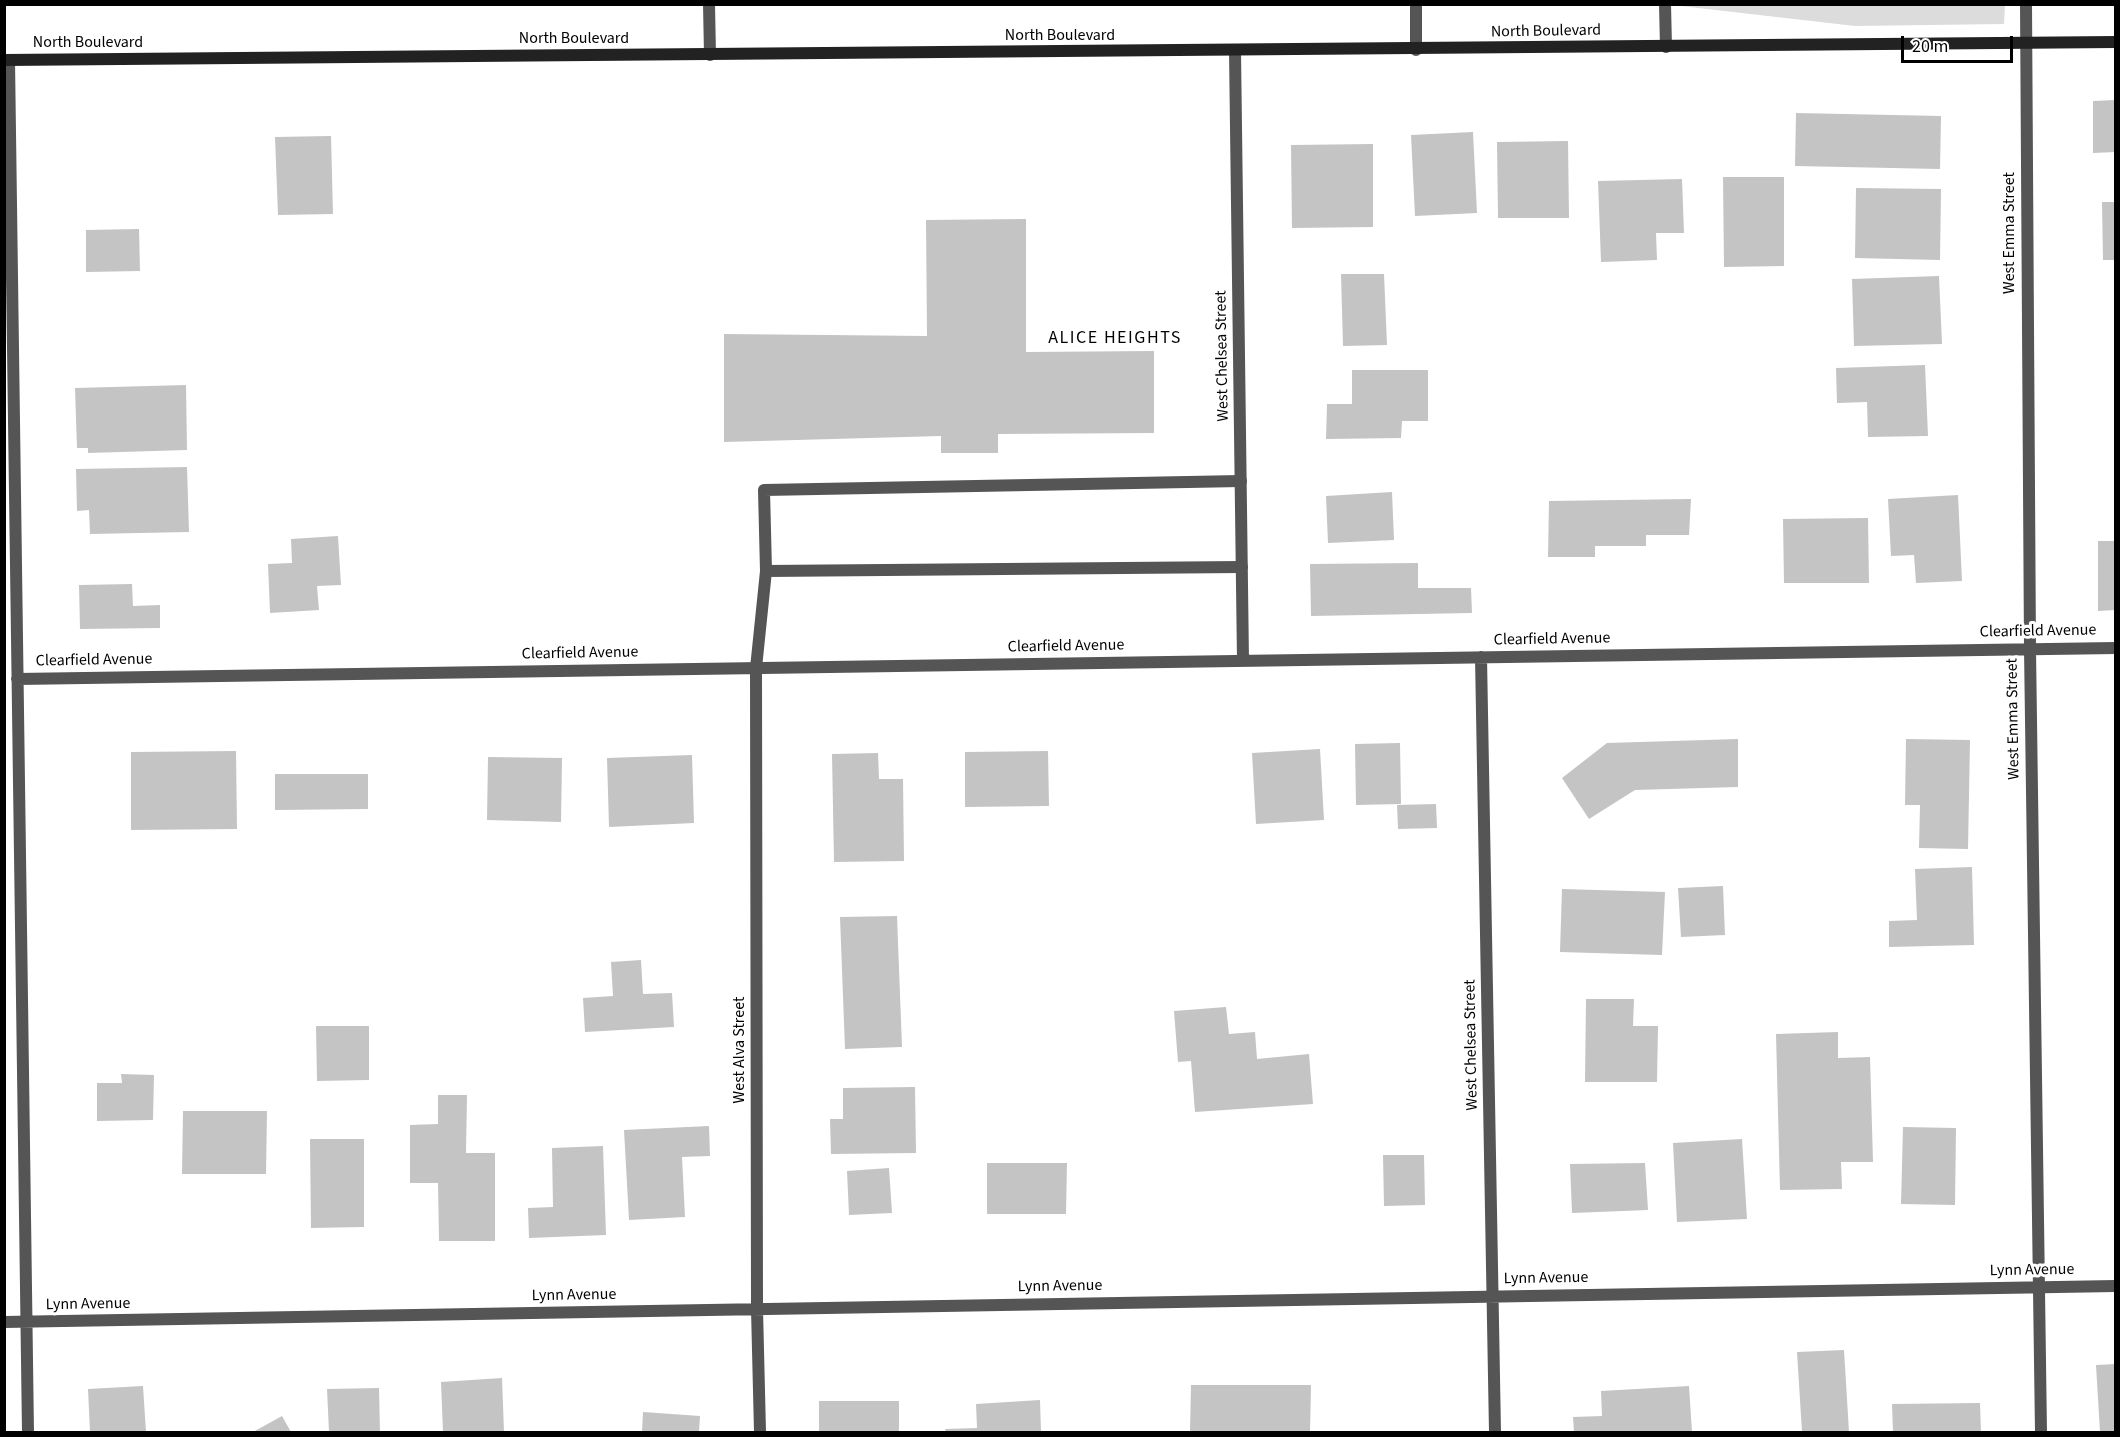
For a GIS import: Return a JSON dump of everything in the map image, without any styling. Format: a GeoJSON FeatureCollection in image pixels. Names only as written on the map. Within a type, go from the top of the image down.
{"type":"FeatureCollection","features":[{"type":"Feature","properties":{"kind":"street"},"geometry":{"type":"LineString","coordinates":[[709,4],[710,55]]}},
{"type":"Feature","properties":{"kind":"street"},"geometry":{"type":"LineString","coordinates":[[1416,4],[1416,50]]}},
{"type":"Feature","properties":{"kind":"street"},"geometry":{"type":"LineString","coordinates":[[1665,4],[1666,47]]}},
{"type":"Feature","properties":{"kind":"street","name":"West Emma Street"},"geometry":{"type":"LineString","coordinates":[[2026,4],[2030,649],[2041,1432]]}},
{"type":"Feature","properties":{"kind":"street","name":"North Boulevard"},"geometry":{"type":"LineString","coordinates":[[7,60],[1416,50],[2115,42]]}},
{"type":"Feature","properties":{"kind":"street","name":"West Chelsea Street"},"geometry":{"type":"LineString","coordinates":[[1235,51],[1243,661]]}},
{"type":"Feature","properties":{"kind":"street"},"geometry":{"type":"LineString","coordinates":[[7,60],[28,1432]]}},
{"type":"Feature","properties":{"kind":"street","name":"West Alva Street"},"geometry":{"type":"LineString","coordinates":[[760,1432],[757,1310],[756,668],[766,571],[764,490],[1241,481]]}},
{"type":"Feature","properties":{"kind":"street"},"geometry":{"type":"LineString","coordinates":[[766,571],[1242,567]]}},
{"type":"Feature","properties":{"kind":"street","name":"Clearfield Avenue"},"geometry":{"type":"LineString","coordinates":[[16,679],[2115,648]]}},
{"type":"Feature","properties":{"kind":"street","name":"West Chelsea Street"},"geometry":{"type":"LineString","coordinates":[[1481,657],[1495,1432]]}},
{"type":"Feature","properties":{"kind":"street","name":"Lynn Avenue"},"geometry":{"type":"LineString","coordinates":[[4,1323],[2115,1286]]}},
{"type":"Feature","properties":{"kind":"shaded area"},"geometry":{"type":"Polygon","coordinates":[[[1672,5],[2005,5],[2004,24],[1855,26],[1672,5]]]}},
{"type":"Feature","properties":{"kind":"building"},"geometry":{"type":"Polygon","coordinates":[[[2116,100],[2116,152],[2093,153],[2093,101],[2116,100]]]}},
{"type":"Feature","properties":{"kind":"building"},"geometry":{"type":"Polygon","coordinates":[[[1796,113],[1941,116],[1940,169],[1795,166],[1796,113]]]}},
{"type":"Feature","properties":{"kind":"building"},"geometry":{"type":"Polygon","coordinates":[[[1473,132],[1477,213],[1415,216],[1411,135],[1473,132]]]}},
{"type":"Feature","properties":{"kind":"building"},"geometry":{"type":"Polygon","coordinates":[[[331,136],[333,214],[278,215],[275,137],[331,136]]]}},
{"type":"Feature","properties":{"kind":"building"},"geometry":{"type":"Polygon","coordinates":[[[1568,141],[1569,218],[1498,218],[1497,142],[1568,141]]]}},
{"type":"Feature","properties":{"kind":"building"},"geometry":{"type":"Polygon","coordinates":[[[1373,144],[1373,227],[1292,228],[1291,145],[1373,144]]]}},
{"type":"Feature","properties":{"kind":"building"},"geometry":{"type":"Polygon","coordinates":[[[1723,177],[1784,177],[1784,266],[1724,267],[1723,177]]]}},
{"type":"Feature","properties":{"kind":"building"},"geometry":{"type":"Polygon","coordinates":[[[1682,179],[1684,233],[1656,233],[1657,260],[1601,262],[1598,181],[1682,179]]]}},
{"type":"Feature","properties":{"kind":"building"},"geometry":{"type":"Polygon","coordinates":[[[1856,188],[1941,189],[1940,260],[1855,258],[1856,188]]]}},
{"type":"Feature","properties":{"kind":"building"},"geometry":{"type":"Polygon","coordinates":[[[2102,202],[2116,202],[2116,260],[2103,260],[2102,202]]]}},
{"type":"Feature","properties":{"kind":"building"},"geometry":{"type":"Polygon","coordinates":[[[1026,219],[1026,352],[1154,351],[1154,433],[998,434],[998,453],[941,453],[941,436],[724,442],[724,334],[927,336],[926,220],[1026,219]]]}},
{"type":"Feature","properties":{"kind":"building"},"geometry":{"type":"Polygon","coordinates":[[[139,229],[140,271],[86,272],[86,230],[139,229]]]}},
{"type":"Feature","properties":{"kind":"building"},"geometry":{"type":"Polygon","coordinates":[[[1341,274],[1384,274],[1387,345],[1343,346],[1341,274]]]}},
{"type":"Feature","properties":{"kind":"building"},"geometry":{"type":"Polygon","coordinates":[[[1939,276],[1942,344],[1854,346],[1852,279],[1939,276]]]}},
{"type":"Feature","properties":{"kind":"building"},"geometry":{"type":"Polygon","coordinates":[[[1925,365],[1928,436],[1868,437],[1867,402],[1837,403],[1836,368],[1925,365]]]}},
{"type":"Feature","properties":{"kind":"building"},"geometry":{"type":"Polygon","coordinates":[[[1352,370],[1428,370],[1428,421],[1402,421],[1401,438],[1326,439],[1327,404],[1352,404],[1352,370]]]}},
{"type":"Feature","properties":{"kind":"building"},"geometry":{"type":"Polygon","coordinates":[[[186,385],[187,450],[88,453],[88,448],[77,448],[75,388],[186,385]]]}},
{"type":"Feature","properties":{"kind":"building"},"geometry":{"type":"Polygon","coordinates":[[[187,467],[189,532],[90,534],[89,510],[77,511],[76,469],[187,467]]]}},
{"type":"Feature","properties":{"kind":"building"},"geometry":{"type":"Polygon","coordinates":[[[1392,492],[1394,540],[1328,543],[1326,496],[1392,492]]]}},
{"type":"Feature","properties":{"kind":"building"},"geometry":{"type":"Polygon","coordinates":[[[1958,495],[1962,581],[1916,583],[1914,555],[1891,556],[1888,499],[1958,495]]]}},
{"type":"Feature","properties":{"kind":"building"},"geometry":{"type":"Polygon","coordinates":[[[1691,499],[1689,535],[1646,535],[1646,546],[1595,546],[1595,557],[1548,557],[1549,501],[1691,499]]]}},
{"type":"Feature","properties":{"kind":"building"},"geometry":{"type":"Polygon","coordinates":[[[1868,518],[1869,583],[1784,583],[1783,519],[1868,518]]]}},
{"type":"Feature","properties":{"kind":"building"},"geometry":{"type":"Polygon","coordinates":[[[338,536],[341,585],[317,586],[319,610],[270,613],[268,564],[292,563],[291,539],[338,536]]]}},
{"type":"Feature","properties":{"kind":"building"},"geometry":{"type":"Polygon","coordinates":[[[2098,541],[2116,541],[2116,610],[2098,611],[2098,541]]]}},
{"type":"Feature","properties":{"kind":"building"},"geometry":{"type":"Polygon","coordinates":[[[1418,563],[1418,588],[1471,588],[1472,613],[1311,616],[1310,564],[1418,563]]]}},
{"type":"Feature","properties":{"kind":"building"},"geometry":{"type":"Polygon","coordinates":[[[132,584],[133,606],[160,605],[160,628],[80,629],[79,585],[132,584]]]}},
{"type":"Feature","properties":{"kind":"building"},"geometry":{"type":"Polygon","coordinates":[[[1738,739],[1738,787],[1635,790],[1589,819],[1562,778],[1607,743],[1738,739]]]}},
{"type":"Feature","properties":{"kind":"building"},"geometry":{"type":"Polygon","coordinates":[[[1906,739],[1970,740],[1968,849],[1919,848],[1920,805],[1905,805],[1906,739]]]}},
{"type":"Feature","properties":{"kind":"building"},"geometry":{"type":"Polygon","coordinates":[[[1400,743],[1401,804],[1356,805],[1355,744],[1400,743]]]}},
{"type":"Feature","properties":{"kind":"building"},"geometry":{"type":"Polygon","coordinates":[[[1320,749],[1324,820],[1256,824],[1252,753],[1320,749]]]}},
{"type":"Feature","properties":{"kind":"building"},"geometry":{"type":"Polygon","coordinates":[[[236,751],[237,829],[131,830],[131,752],[236,751]]]}},
{"type":"Feature","properties":{"kind":"building"},"geometry":{"type":"Polygon","coordinates":[[[1048,751],[1049,806],[965,807],[965,752],[1048,751]]]}},
{"type":"Feature","properties":{"kind":"building"},"geometry":{"type":"Polygon","coordinates":[[[878,753],[879,779],[903,779],[904,861],[834,862],[832,754],[878,753]]]}},
{"type":"Feature","properties":{"kind":"building"},"geometry":{"type":"Polygon","coordinates":[[[692,755],[694,823],[609,827],[607,758],[692,755]]]}},
{"type":"Feature","properties":{"kind":"building"},"geometry":{"type":"Polygon","coordinates":[[[488,757],[562,758],[561,822],[487,820],[488,757]]]}},
{"type":"Feature","properties":{"kind":"building"},"geometry":{"type":"Polygon","coordinates":[[[275,774],[368,774],[368,809],[275,810],[275,774]]]}},
{"type":"Feature","properties":{"kind":"building"},"geometry":{"type":"Polygon","coordinates":[[[1436,804],[1437,828],[1398,829],[1397,805],[1436,804]]]}},
{"type":"Feature","properties":{"kind":"building"},"geometry":{"type":"Polygon","coordinates":[[[1972,867],[1974,945],[1889,947],[1889,921],[1917,920],[1915,869],[1972,867]]]}},
{"type":"Feature","properties":{"kind":"building"},"geometry":{"type":"Polygon","coordinates":[[[1723,886],[1725,935],[1681,937],[1678,888],[1723,886]]]}},
{"type":"Feature","properties":{"kind":"building"},"geometry":{"type":"Polygon","coordinates":[[[1562,889],[1665,892],[1662,955],[1560,952],[1562,889]]]}},
{"type":"Feature","properties":{"kind":"building"},"geometry":{"type":"Polygon","coordinates":[[[897,916],[902,1047],[845,1049],[840,917],[897,916]]]}},
{"type":"Feature","properties":{"kind":"building"},"geometry":{"type":"Polygon","coordinates":[[[641,960],[643,994],[672,993],[674,1027],[585,1032],[583,998],[613,996],[611,962],[641,960]]]}},
{"type":"Feature","properties":{"kind":"building"},"geometry":{"type":"Polygon","coordinates":[[[1586,999],[1634,999],[1633,1026],[1658,1026],[1657,1082],[1585,1082],[1586,999]]]}},
{"type":"Feature","properties":{"kind":"building"},"geometry":{"type":"Polygon","coordinates":[[[1226,1007],[1229,1034],[1255,1032],[1257,1059],[1309,1054],[1313,1104],[1195,1112],[1191,1061],[1178,1062],[1174,1011],[1226,1007]]]}},
{"type":"Feature","properties":{"kind":"building"},"geometry":{"type":"Polygon","coordinates":[[[316,1026],[369,1026],[369,1080],[317,1081],[316,1026]]]}},
{"type":"Feature","properties":{"kind":"building"},"geometry":{"type":"Polygon","coordinates":[[[1838,1032],[1838,1058],[1870,1057],[1873,1162],[1841,1162],[1842,1189],[1780,1190],[1776,1034],[1838,1032]]]}},
{"type":"Feature","properties":{"kind":"building"},"geometry":{"type":"Polygon","coordinates":[[[121,1074],[154,1075],[153,1120],[97,1121],[97,1083],[122,1083],[121,1074]]]}},
{"type":"Feature","properties":{"kind":"building"},"geometry":{"type":"Polygon","coordinates":[[[915,1087],[916,1153],[831,1154],[830,1119],[843,1119],[843,1088],[915,1087]]]}},
{"type":"Feature","properties":{"kind":"building"},"geometry":{"type":"Polygon","coordinates":[[[438,1095],[467,1095],[466,1153],[495,1153],[495,1241],[439,1241],[438,1183],[410,1183],[410,1125],[438,1124],[438,1095]]]}},
{"type":"Feature","properties":{"kind":"building"},"geometry":{"type":"Polygon","coordinates":[[[183,1111],[267,1111],[266,1174],[182,1174],[183,1111]]]}},
{"type":"Feature","properties":{"kind":"building"},"geometry":{"type":"Polygon","coordinates":[[[709,1126],[710,1156],[682,1157],[685,1217],[629,1220],[624,1130],[709,1126]]]}},
{"type":"Feature","properties":{"kind":"building"},"geometry":{"type":"Polygon","coordinates":[[[1903,1127],[1956,1128],[1955,1205],[1901,1204],[1903,1127]]]}},
{"type":"Feature","properties":{"kind":"building"},"geometry":{"type":"Polygon","coordinates":[[[310,1139],[364,1139],[364,1227],[311,1228],[310,1139]]]}},
{"type":"Feature","properties":{"kind":"building"},"geometry":{"type":"Polygon","coordinates":[[[1742,1139],[1747,1219],[1677,1222],[1673,1143],[1742,1139]]]}},
{"type":"Feature","properties":{"kind":"building"},"geometry":{"type":"Polygon","coordinates":[[[603,1146],[606,1235],[529,1238],[528,1208],[553,1207],[552,1148],[603,1146]]]}},
{"type":"Feature","properties":{"kind":"building"},"geometry":{"type":"Polygon","coordinates":[[[1383,1155],[1424,1155],[1425,1205],[1384,1206],[1383,1155]]]}},
{"type":"Feature","properties":{"kind":"building"},"geometry":{"type":"Polygon","coordinates":[[[987,1163],[1067,1163],[1066,1214],[987,1214],[987,1163]]]}},
{"type":"Feature","properties":{"kind":"building"},"geometry":{"type":"Polygon","coordinates":[[[1645,1163],[1648,1210],[1572,1213],[1570,1164],[1645,1163]]]}},
{"type":"Feature","properties":{"kind":"building"},"geometry":{"type":"Polygon","coordinates":[[[889,1168],[892,1213],[849,1215],[847,1171],[889,1168]]]}},
{"type":"Feature","properties":{"kind":"building"},"geometry":{"type":"Polygon","coordinates":[[[1844,1350],[1849,1432],[1802,1432],[1797,1352],[1844,1350]]]}},
{"type":"Feature","properties":{"kind":"building"},"geometry":{"type":"Polygon","coordinates":[[[2116,1364],[2116,1432],[2100,1432],[2096,1365],[2116,1364]]]}},
{"type":"Feature","properties":{"kind":"building"},"geometry":{"type":"Polygon","coordinates":[[[502,1378],[504,1432],[443,1432],[441,1382],[502,1378]]]}},
{"type":"Feature","properties":{"kind":"building"},"geometry":{"type":"Polygon","coordinates":[[[1191,1385],[1311,1385],[1310,1432],[1190,1432],[1191,1385]]]}},
{"type":"Feature","properties":{"kind":"building"},"geometry":{"type":"Polygon","coordinates":[[[143,1386],[146,1432],[90,1432],[88,1389],[143,1386]]]}},
{"type":"Feature","properties":{"kind":"building"},"geometry":{"type":"Polygon","coordinates":[[[1689,1386],[1692,1432],[1574,1432],[1573,1417],[1602,1416],[1601,1391],[1689,1386]]]}},
{"type":"Feature","properties":{"kind":"building"},"geometry":{"type":"Polygon","coordinates":[[[379,1388],[380,1432],[329,1432],[327,1389],[379,1388]]]}},
{"type":"Feature","properties":{"kind":"building"},"geometry":{"type":"Polygon","coordinates":[[[1040,1400],[1041,1432],[946,1432],[945,1429],[977,1428],[976,1404],[1040,1400]]]}},
{"type":"Feature","properties":{"kind":"building"},"geometry":{"type":"Polygon","coordinates":[[[819,1401],[899,1401],[899,1432],[819,1432],[819,1401]]]}},
{"type":"Feature","properties":{"kind":"building"},"geometry":{"type":"Polygon","coordinates":[[[1980,1403],[1981,1432],[1893,1432],[1892,1404],[1980,1403]]]}},
{"type":"Feature","properties":{"kind":"building"},"geometry":{"type":"Polygon","coordinates":[[[643,1412],[700,1416],[699,1432],[642,1432],[643,1412]]]}},
{"type":"Feature","properties":{"kind":"building"},"geometry":{"type":"Polygon","coordinates":[[[282,1416],[291,1432],[253,1432],[282,1416]]]}},
{"type":"Feature","properties":{"kind":"district","name":"ALICE HEIGHTS"},"geometry":{"type":"Point","coordinates":[1115,339]}}]}
